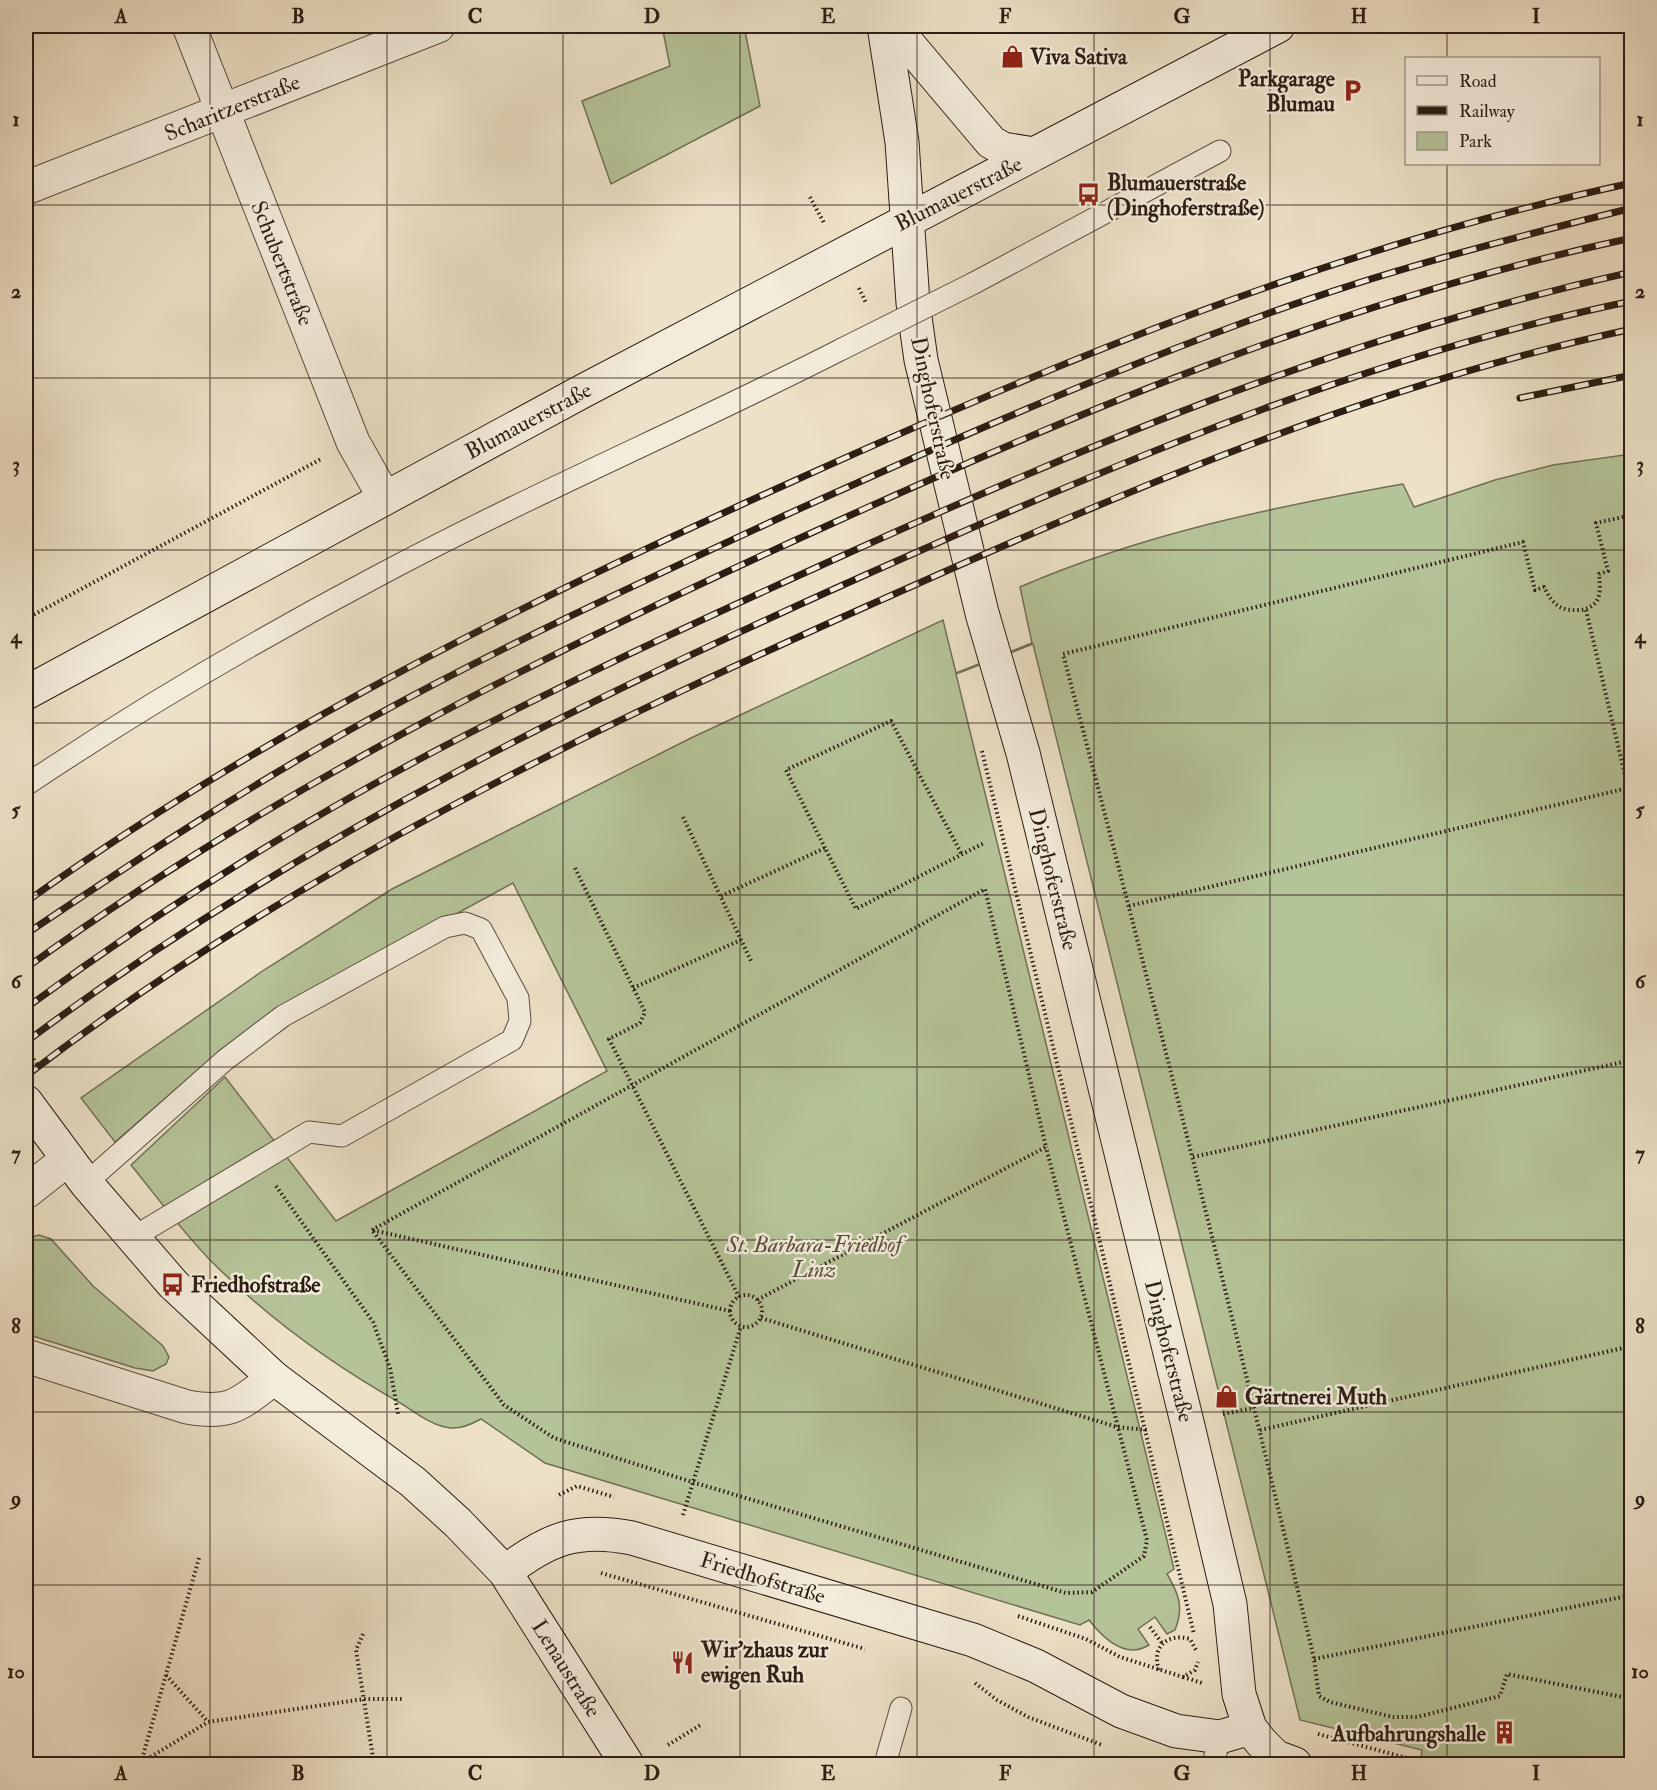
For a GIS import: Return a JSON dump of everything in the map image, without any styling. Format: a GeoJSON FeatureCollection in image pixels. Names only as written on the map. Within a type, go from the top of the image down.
{"type":"FeatureCollection","features":[{"type":"Feature","properties":{"kind":"main road","name":"Schubertstraße"},"geometry":{"type":"LineString","coordinates":[[189,26],[353,442],[384,497]]}},
{"type":"Feature","properties":{"kind":"main road","name":"Scharitzerstraße"},"geometry":{"type":"LineString","coordinates":[[26,188],[438,26]]}},
{"type":"Feature","properties":{"kind":"main road","name":"Dinghoferstraße"},"geometry":{"type":"LineString","coordinates":[[884,26],[902,142],[913,303],[921,360],[982,614],[1023,753],[1230,1604],[1239,1694],[1228,1743]]}},
{"type":"Feature","properties":{"kind":"main road","name":"Blumauerstraße"},"geometry":{"type":"LineString","coordinates":[[893,26],[992,142],[1003,149],[1035,154]]}},
{"type":"Feature","properties":{"kind":"main road","name":"Blumauerstraße"},"geometry":{"type":"LineString","coordinates":[[26,693],[384,497],[1278,26]]}},
{"type":"Feature","properties":{"kind":"main road"},"geometry":{"type":"LineString","coordinates":[[26,1102],[77,1171],[173,1284],[274,1378],[413,1482],[458,1522],[505,1572]]}},
{"type":"Feature","properties":{"kind":"main road"},"geometry":{"type":"LineString","coordinates":[[26,1192],[77,1171]]}},
{"type":"Feature","properties":{"kind":"main road"},"geometry":{"type":"LineString","coordinates":[[26,1356],[187,1407],[213,1412],[236,1406],[274,1378]]}},
{"type":"Feature","properties":{"kind":"main road","name":"Friedhofstraße"},"geometry":{"type":"LineString","coordinates":[[505,1572],[537,1548],[577,1535],[604,1532],[632,1538],[973,1640],[1036,1666],[1121,1711],[1176,1731],[1228,1743]]}},
{"type":"Feature","properties":{"kind":"main road","name":"Lenaustraße"},"geometry":{"type":"LineString","coordinates":[[505,1572],[627,1764]]}},
{"type":"Feature","properties":{"kind":"main road"},"geometry":{"type":"LineString","coordinates":[[1228,1743],[1295,1764]]}},
{"type":"Feature","properties":{"kind":"lane"},"geometry":{"type":"LineString","coordinates":[[26,785],[162,699],[374,578],[974,283],[1220,151]]}},
{"type":"Feature","properties":{"kind":"lane"},"geometry":{"type":"LineString","coordinates":[[77,1171],[283,1016],[445,927],[465,923],[481,929],[518,998],[520,1021],[512,1040],[342,1136],[309,1132],[132,1238]]}},
{"type":"Feature","properties":{"kind":"lane"},"geometry":{"type":"LineString","coordinates":[[885,1764],[901,1708]]}},
{"type":"Feature","properties":{"kind":"path"},"geometry":{"type":"LineString","coordinates":[[865,299],[867,305]]}},
{"type":"Feature","properties":{"kind":"path"},"geometry":{"type":"LineString","coordinates":[[26,619],[330,454]]}},
{"type":"Feature","properties":{"kind":"path"},"geometry":{"type":"LineString","coordinates":[[1632,515],[1596,523],[1608,571],[1599,574],[1596,602],[1586,610],[1563,611],[1551,601],[1544,587],[1535,590],[1523,542],[1063,654],[1130,906],[1193,1157],[1314,1659],[1319,1696],[1330,1702],[1393,1717],[1418,1717],[1500,1696],[1507,1674],[1632,1699]]}},
{"type":"Feature","properties":{"kind":"path"},"geometry":{"type":"LineString","coordinates":[[1586,610],[1630,788],[1632,805]]}},
{"type":"Feature","properties":{"kind":"path"},"geometry":{"type":"LineString","coordinates":[[961,854],[891,721],[786,770],[856,909],[984,843]]}},
{"type":"Feature","properties":{"kind":"path"},"geometry":{"type":"LineString","coordinates":[[981,750],[1198,1653],[1195,1670],[1183,1677],[1159,1670],[1120,1657],[1086,1639],[1006,1613]]}},
{"type":"Feature","properties":{"kind":"path"},"geometry":{"type":"LineString","coordinates":[[1130,906],[1630,788]]}},
{"type":"Feature","properties":{"kind":"path"},"geometry":{"type":"LineString","coordinates":[[683,817],[752,963]]}},
{"type":"Feature","properties":{"kind":"path"},"geometry":{"type":"LineString","coordinates":[[720,896],[825,848]]}},
{"type":"Feature","properties":{"kind":"path"},"geometry":{"type":"LineString","coordinates":[[575,868],[645,1012],[640,1023],[609,1039],[739,1297]]}},
{"type":"Feature","properties":{"kind":"path"},"geometry":{"type":"LineString","coordinates":[[985,889],[1046,1147],[1147,1540],[1144,1556],[1092,1592],[1066,1593],[692,1482],[554,1438],[504,1405],[372,1230],[985,889]]}},
{"type":"Feature","properties":{"kind":"path"},"geometry":{"type":"LineString","coordinates":[[633,988],[741,940]]}},
{"type":"Feature","properties":{"kind":"path"},"geometry":{"type":"LineString","coordinates":[[1193,1157],[1632,1060]]}},
{"type":"Feature","properties":{"kind":"path"},"geometry":{"type":"LineString","coordinates":[[757,1300],[1046,1147]]}},
{"type":"Feature","properties":{"kind":"path"},"geometry":{"type":"LineString","coordinates":[[256,1162],[373,1322],[390,1368],[398,1414]]}},
{"type":"Feature","properties":{"kind":"path"},"geometry":{"type":"LineString","coordinates":[[372,1230],[730,1311]]}},
{"type":"Feature","properties":{"kind":"path"},"geometry":{"type":"LineString","coordinates":[[749,1295],[757,1300],[762,1311],[760,1318],[749,1327],[734,1322],[730,1311],[732,1302],[739,1297],[749,1295]]}},
{"type":"Feature","properties":{"kind":"path"},"geometry":{"type":"LineString","coordinates":[[760,1318],[1117,1427]]}},
{"type":"Feature","properties":{"kind":"path"},"geometry":{"type":"LineString","coordinates":[[682,1517],[741,1326]]}},
{"type":"Feature","properties":{"kind":"path"},"geometry":{"type":"LineString","coordinates":[[1260,1430],[1632,1346]]}},
{"type":"Feature","properties":{"kind":"path"},"geometry":{"type":"LineString","coordinates":[[559,1495],[577,1486],[619,1498]]}},
{"type":"Feature","properties":{"kind":"path"},"geometry":{"type":"LineString","coordinates":[[672,1514],[693,1520]]}},
{"type":"Feature","properties":{"kind":"path"},"geometry":{"type":"LineString","coordinates":[[141,1764],[199,1558]]}},
{"type":"Feature","properties":{"kind":"path"},"geometry":{"type":"LineString","coordinates":[[591,1570],[874,1652]]}},
{"type":"Feature","properties":{"kind":"path"},"geometry":{"type":"LineString","coordinates":[[1314,1659],[1632,1595]]}},
{"type":"Feature","properties":{"kind":"path"},"geometry":{"type":"LineString","coordinates":[[1150,1627],[1162,1643]]}},
{"type":"Feature","properties":{"kind":"path"},"geometry":{"type":"LineString","coordinates":[[363,1634],[356,1650],[374,1764]]}},
{"type":"Feature","properties":{"kind":"path"},"geometry":{"type":"LineString","coordinates":[[1162,1643],[1179,1636],[1190,1639],[1198,1653]]}},
{"type":"Feature","properties":{"kind":"path"},"geometry":{"type":"LineString","coordinates":[[1159,1670],[1156,1662],[1162,1643]]}},
{"type":"Feature","properties":{"kind":"path"},"geometry":{"type":"LineString","coordinates":[[166,1675],[208,1722]]}},
{"type":"Feature","properties":{"kind":"path"},"geometry":{"type":"LineString","coordinates":[[972,1682],[1028,1717],[1113,1748]]}},
{"type":"Feature","properties":{"kind":"path"},"geometry":{"type":"LineString","coordinates":[[141,1764],[208,1722],[364,1699],[404,1699]]}},
{"type":"Feature","properties":{"kind":"path"},"geometry":{"type":"LineString","coordinates":[[668,1745],[702,1724]]}},
{"type":"Feature","properties":{"kind":"path"},"geometry":{"type":"LineString","coordinates":[[1311,1732],[1407,1758]]}},
{"type":"Feature","properties":{"kind":"green space"},"geometry":{"type":"Polygon","coordinates":[[[662,26],[744,26],[760,106],[611,184],[582,101],[670,66],[662,26]]]}},
{"type":"Feature","properties":{"kind":"green space","name":"St. Barbara-Friedhof Linz"},"geometry":{"type":"Polygon","coordinates":[[[1631,454],[1631,1764],[1451,1764],[1421,1757],[1422,1750],[1300,1720],[1033,644],[956,674],[1174,1569],[1167,1574],[1179,1601],[1178,1622],[1175,1630],[1167,1634],[1155,1617],[1138,1629],[1149,1645],[1140,1649],[1123,1648],[1108,1640],[1089,1620],[1080,1625],[545,1463],[481,1419],[467,1426],[455,1428],[432,1422],[351,1373],[279,1322],[234,1284],[181,1228],[131,1165],[225,1077],[336,1221],[607,1071],[513,883],[283,1008],[214,1056],[115,1142],[81,1098],[264,970],[392,889],[691,738],[943,620],[956,673],[1032,643],[1020,587],[1066,568],[1161,537],[1305,502],[1403,484],[1414,507],[1495,480],[1553,465],[1631,454]]]}},
{"type":"Feature","properties":{"kind":"green space"},"geometry":{"type":"Polygon","coordinates":[[[39,1235],[51,1239],[93,1286],[163,1346],[169,1357],[166,1364],[153,1371],[135,1368],[26,1334],[26,1238],[39,1235]]]}},
{"type":"Feature","properties":{"kind":"railway"},"geometry":{"type":"LineString","coordinates":[[26,902],[116,840],[209,781],[400,672],[498,621],[796,480],[1000,391],[1206,309],[1417,238],[1632,183]]}},
{"type":"Feature","properties":{"kind":"railway"},"geometry":{"type":"LineString","coordinates":[[26,934],[197,822],[284,768],[373,717],[527,637],[788,514],[1024,410],[1264,315],[1400,270],[1632,208]]}},
{"type":"Feature","properties":{"kind":"railway"},"geometry":{"type":"LineString","coordinates":[[26,968],[119,903],[215,842],[412,729],[614,625],[820,529],[1017,442],[1218,361],[1422,292],[1527,263],[1632,238]]}},
{"type":"Feature","properties":{"kind":"railway"},"geometry":{"type":"LineString","coordinates":[[26,1008],[120,941],[218,877],[367,788],[523,706],[736,604],[1036,470],[1230,393],[1428,326],[1529,297],[1632,272]]}},
{"type":"Feature","properties":{"kind":"railway"},"geometry":{"type":"LineString","coordinates":[[26,1042],[129,968],[234,900],[343,835],[453,774],[678,661],[996,517],[1173,443],[1263,409],[1445,348],[1632,301]]}},
{"type":"Feature","properties":{"kind":"railway"},"geometry":{"type":"LineString","coordinates":[[26,1076],[128,1001],[234,932],[342,867],[452,806],[678,693],[996,549],[1084,511],[1263,440],[1354,407],[1446,378],[1538,351],[1632,329]]}},
{"type":"Feature","properties":{"kind":"railway"},"geometry":{"type":"LineString","coordinates":[[1520,398],[1632,375]]}},
{"type":"Feature","properties":{"kind":"place","name":"Viva Sativa"},"geometry":{"type":"Point","coordinates":[1012,56]}},
{"type":"Feature","properties":{"kind":"place","name":"Parkgarage Blumau"},"geometry":{"type":"Point","coordinates":[1353,91]}},
{"type":"Feature","properties":{"kind":"place","name":"Blumauerstraße (Dinghoferstraße)"},"geometry":{"type":"Point","coordinates":[1089,195]}},
{"type":"Feature","properties":{"kind":"place","name":"Friedhofstraße"},"geometry":{"type":"Point","coordinates":[173,1284]}},
{"type":"Feature","properties":{"kind":"place","name":"Gärtnerei Muth"},"geometry":{"type":"Point","coordinates":[1227,1396]}},
{"type":"Feature","properties":{"kind":"place","name":"Wir’zhaus zur ewigen Ruh"},"geometry":{"type":"Point","coordinates":[683,1662]}},
{"type":"Feature","properties":{"kind":"place","name":"Aufbahrungshalle"},"geometry":{"type":"Point","coordinates":[1504,1733]}}]}
